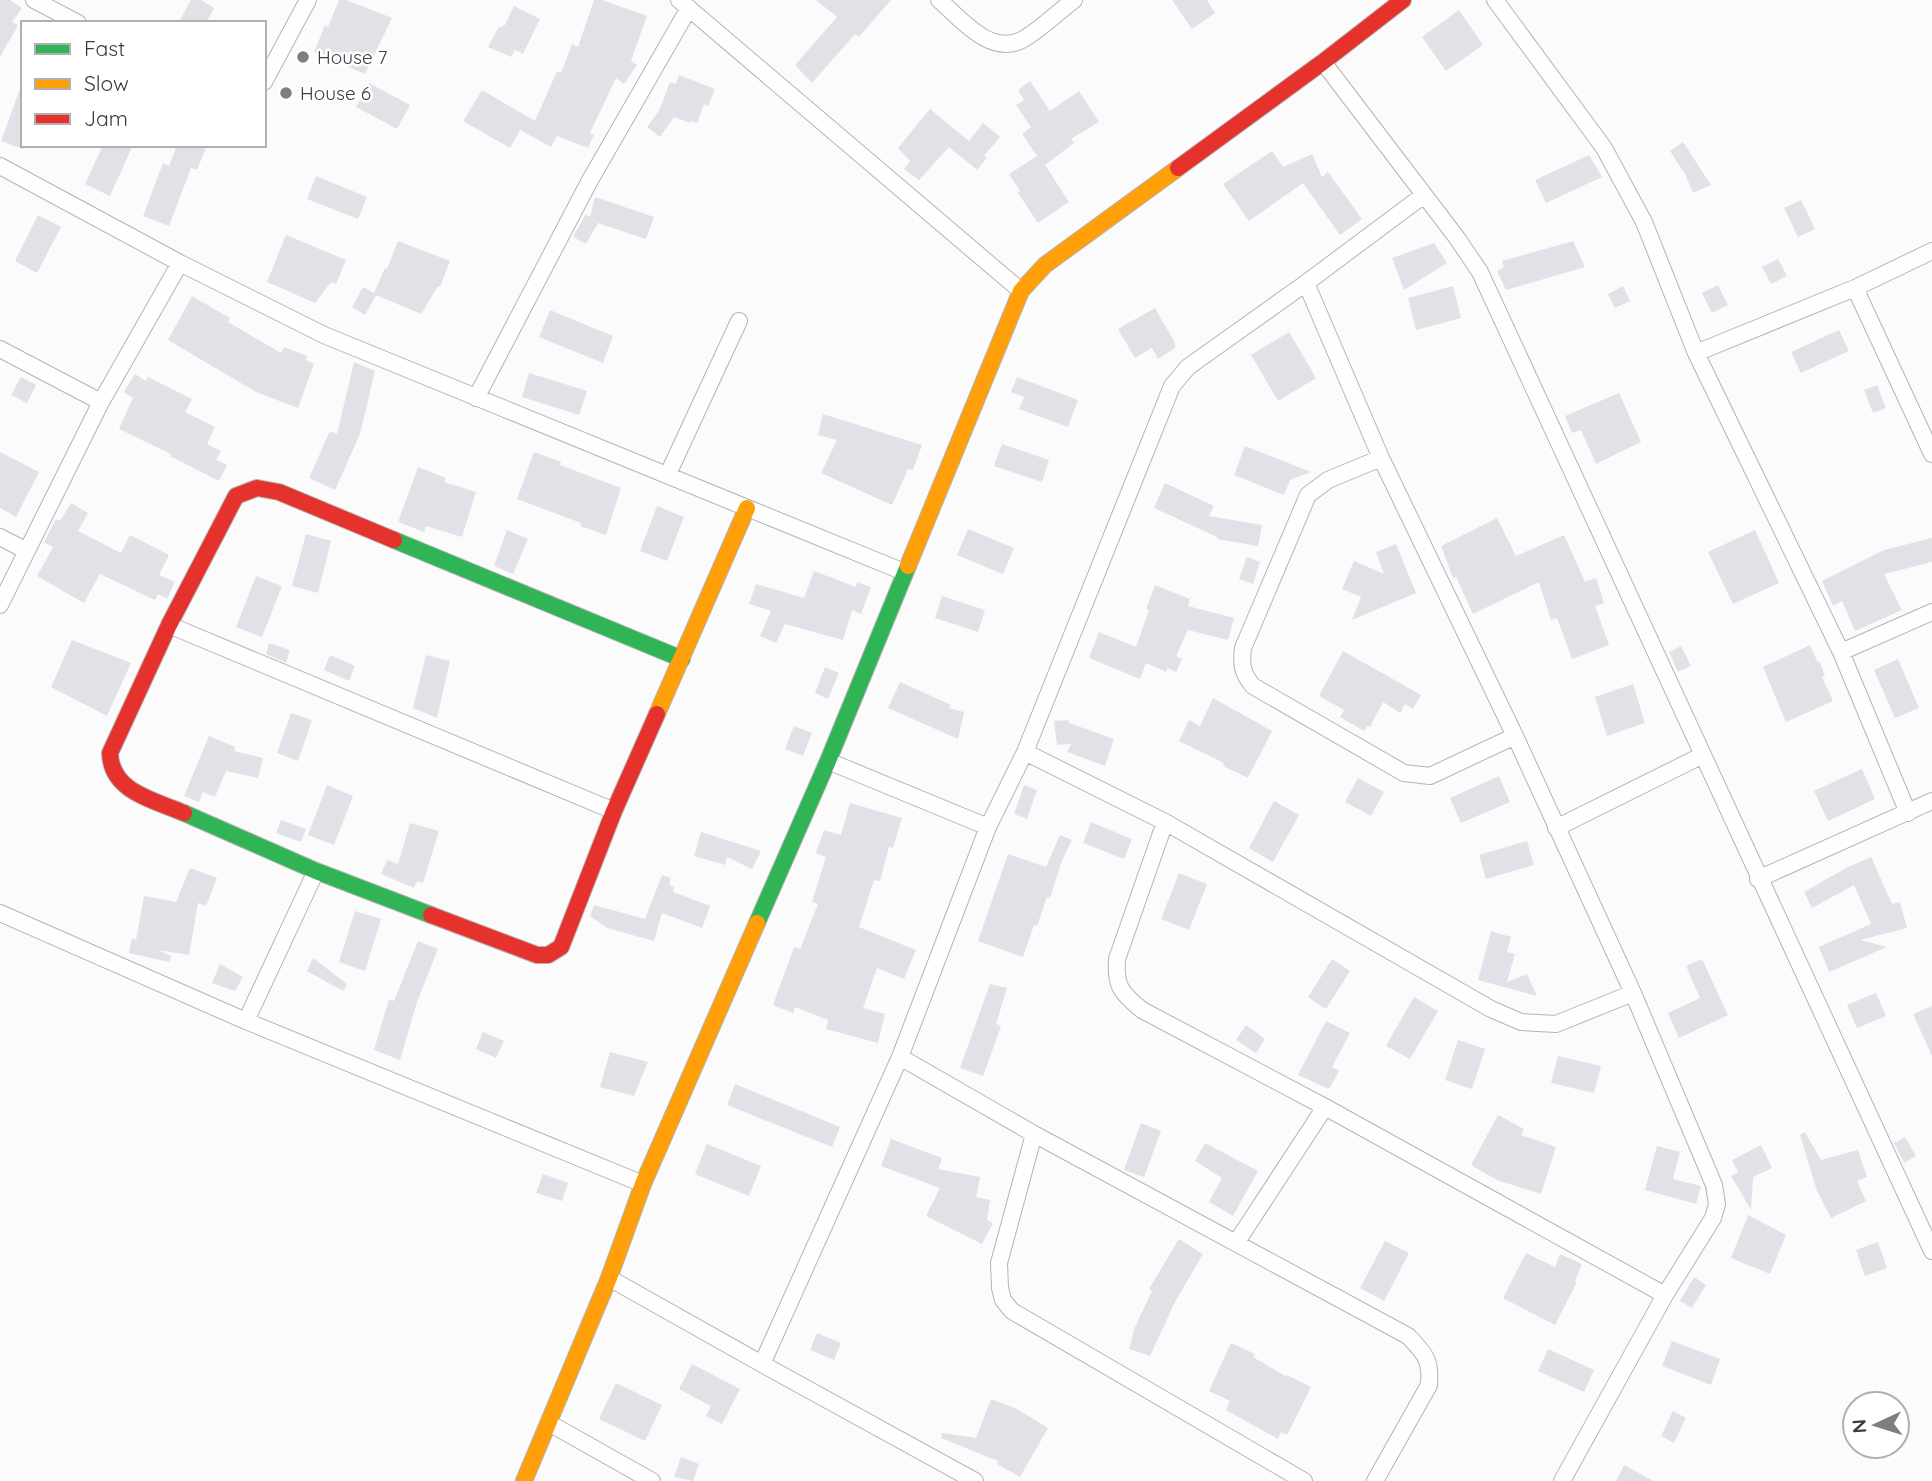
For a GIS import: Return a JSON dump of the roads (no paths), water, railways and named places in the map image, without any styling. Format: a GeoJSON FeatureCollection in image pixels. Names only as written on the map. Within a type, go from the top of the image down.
{"type":"FeatureCollection","features":[{"type":"Feature","properties":{"kind":"street"},"geometry":{"type":"LineString","coordinates":[[34,0],[74,21]]}},
{"type":"Feature","properties":{"kind":"street"},"geometry":{"type":"LineString","coordinates":[[266,78],[308,0]]}},
{"type":"Feature","properties":{"kind":"street"},"geometry":{"type":"LineString","coordinates":[[939,0],[977,34],[992,42],[1006,43],[1021,40],[1074,0]]}},
{"type":"Feature","properties":{"kind":"street"},"geometry":{"type":"LineString","coordinates":[[524,1481],[609,1278],[643,1184],[828,761],[1021,291],[1045,265],[1323,62],[1402,0]]}},
{"type":"Feature","properties":{"kind":"street"},"geometry":{"type":"LineString","coordinates":[[1495,0],[1604,148],[1644,222],[1696,353],[1841,652],[1908,813]]}},
{"type":"Feature","properties":{"kind":"street"},"geometry":{"type":"LineString","coordinates":[[476,398],[684,4],[1021,291]]}},
{"type":"Feature","properties":{"kind":"street"},"geometry":{"type":"LineString","coordinates":[[1323,62],[1480,272],[1932,1251]]}},
{"type":"Feature","properties":{"kind":"street"},"geometry":{"type":"LineString","coordinates":[[0,166],[180,263],[324,335],[904,572]]}},
{"type":"Feature","properties":{"kind":"street"},"geometry":{"type":"LineString","coordinates":[[762,1364],[900,1058],[988,827],[1025,752],[1172,386],[1188,367],[1424,195]]}},
{"type":"Feature","properties":{"kind":"street"},"geometry":{"type":"LineString","coordinates":[[1696,353],[1855,288],[1932,251]]}},
{"type":"Feature","properties":{"kind":"street"},"geometry":{"type":"LineString","coordinates":[[0,605],[101,402],[180,263]]}},
{"type":"Feature","properties":{"kind":"street"},"geometry":{"type":"LineString","coordinates":[[1306,283],[1381,458],[1515,736],[1633,993],[1714,1185],[1717,1204],[1713,1218],[1664,1295],[1562,1481]]}},
{"type":"Feature","properties":{"kind":"street"},"geometry":{"type":"LineString","coordinates":[[1855,288],[1928,433],[1932,454]]}},
{"type":"Feature","properties":{"kind":"street"},"geometry":{"type":"LineString","coordinates":[[668,474],[739,321]]}},
{"type":"Feature","properties":{"kind":"street"},"geometry":{"type":"LineString","coordinates":[[0,349],[101,402]]}},
{"type":"Feature","properties":{"kind":"street"},"geometry":{"type":"LineString","coordinates":[[1381,458],[1328,480],[1308,495],[1243,648],[1241,665],[1245,677],[1253,686],[1404,773],[1430,776],[1515,736]]}},
{"type":"Feature","properties":{"kind":"street"},"geometry":{"type":"LineString","coordinates":[[682,659],[279,492],[261,488],[247,489],[236,496],[169,625],[110,753],[110,767],[125,787],[316,871],[537,955],[548,955],[561,947],[614,811],[682,659],[747,508]]}},
{"type":"Feature","properties":{"kind":"street"},"geometry":{"type":"LineString","coordinates":[[0,537],[27,551]]}},
{"type":"Feature","properties":{"kind":"street"},"geometry":{"type":"LineString","coordinates":[[1841,652],[1932,612]]}},
{"type":"Feature","properties":{"kind":"street"},"geometry":{"type":"LineString","coordinates":[[169,625],[614,811]]}},
{"type":"Feature","properties":{"kind":"street"},"geometry":{"type":"LineString","coordinates":[[1025,752],[1165,822],[1491,1009],[1521,1022],[1556,1024],[1633,993]]}},
{"type":"Feature","properties":{"kind":"street"},"geometry":{"type":"LineString","coordinates":[[1556,828],[1703,755]]}},
{"type":"Feature","properties":{"kind":"street"},"geometry":{"type":"LineString","coordinates":[[828,761],[988,827]]}},
{"type":"Feature","properties":{"kind":"street"},"geometry":{"type":"LineString","coordinates":[[1758,879],[1932,801]]}},
{"type":"Feature","properties":{"kind":"street"},"geometry":{"type":"LineString","coordinates":[[1165,822],[1117,959],[1116,978],[1125,996],[1142,1010],[1325,1107],[1664,1295]]}},
{"type":"Feature","properties":{"kind":"street"},"geometry":{"type":"LineString","coordinates":[[246,1021],[316,871]]}},
{"type":"Feature","properties":{"kind":"street"},"geometry":{"type":"LineString","coordinates":[[0,913],[246,1021],[643,1184]]}},
{"type":"Feature","properties":{"kind":"street"},"geometry":{"type":"LineString","coordinates":[[900,1058],[1034,1134],[1408,1336],[1423,1352],[1430,1367],[1429,1385],[1375,1481]]}},
{"type":"Feature","properties":{"kind":"street"},"geometry":{"type":"LineString","coordinates":[[1236,1243],[1325,1107]]}},
{"type":"Feature","properties":{"kind":"street"},"geometry":{"type":"LineString","coordinates":[[1034,1134],[999,1262],[1003,1300],[1012,1311],[1304,1481]]}},
{"type":"Feature","properties":{"kind":"street"},"geometry":{"type":"LineString","coordinates":[[609,1278],[975,1481]]}},
{"type":"Feature","properties":{"kind":"street"},"geometry":{"type":"LineString","coordinates":[[549,1423],[652,1481]]}},
{"type":"Feature","properties":{"kind":"place","name":"House 7"},"geometry":{"type":"Point","coordinates":[303,57]}},
{"type":"Feature","properties":{"kind":"place","name":"House 6"},"geometry":{"type":"Point","coordinates":[286,93]}}]}
